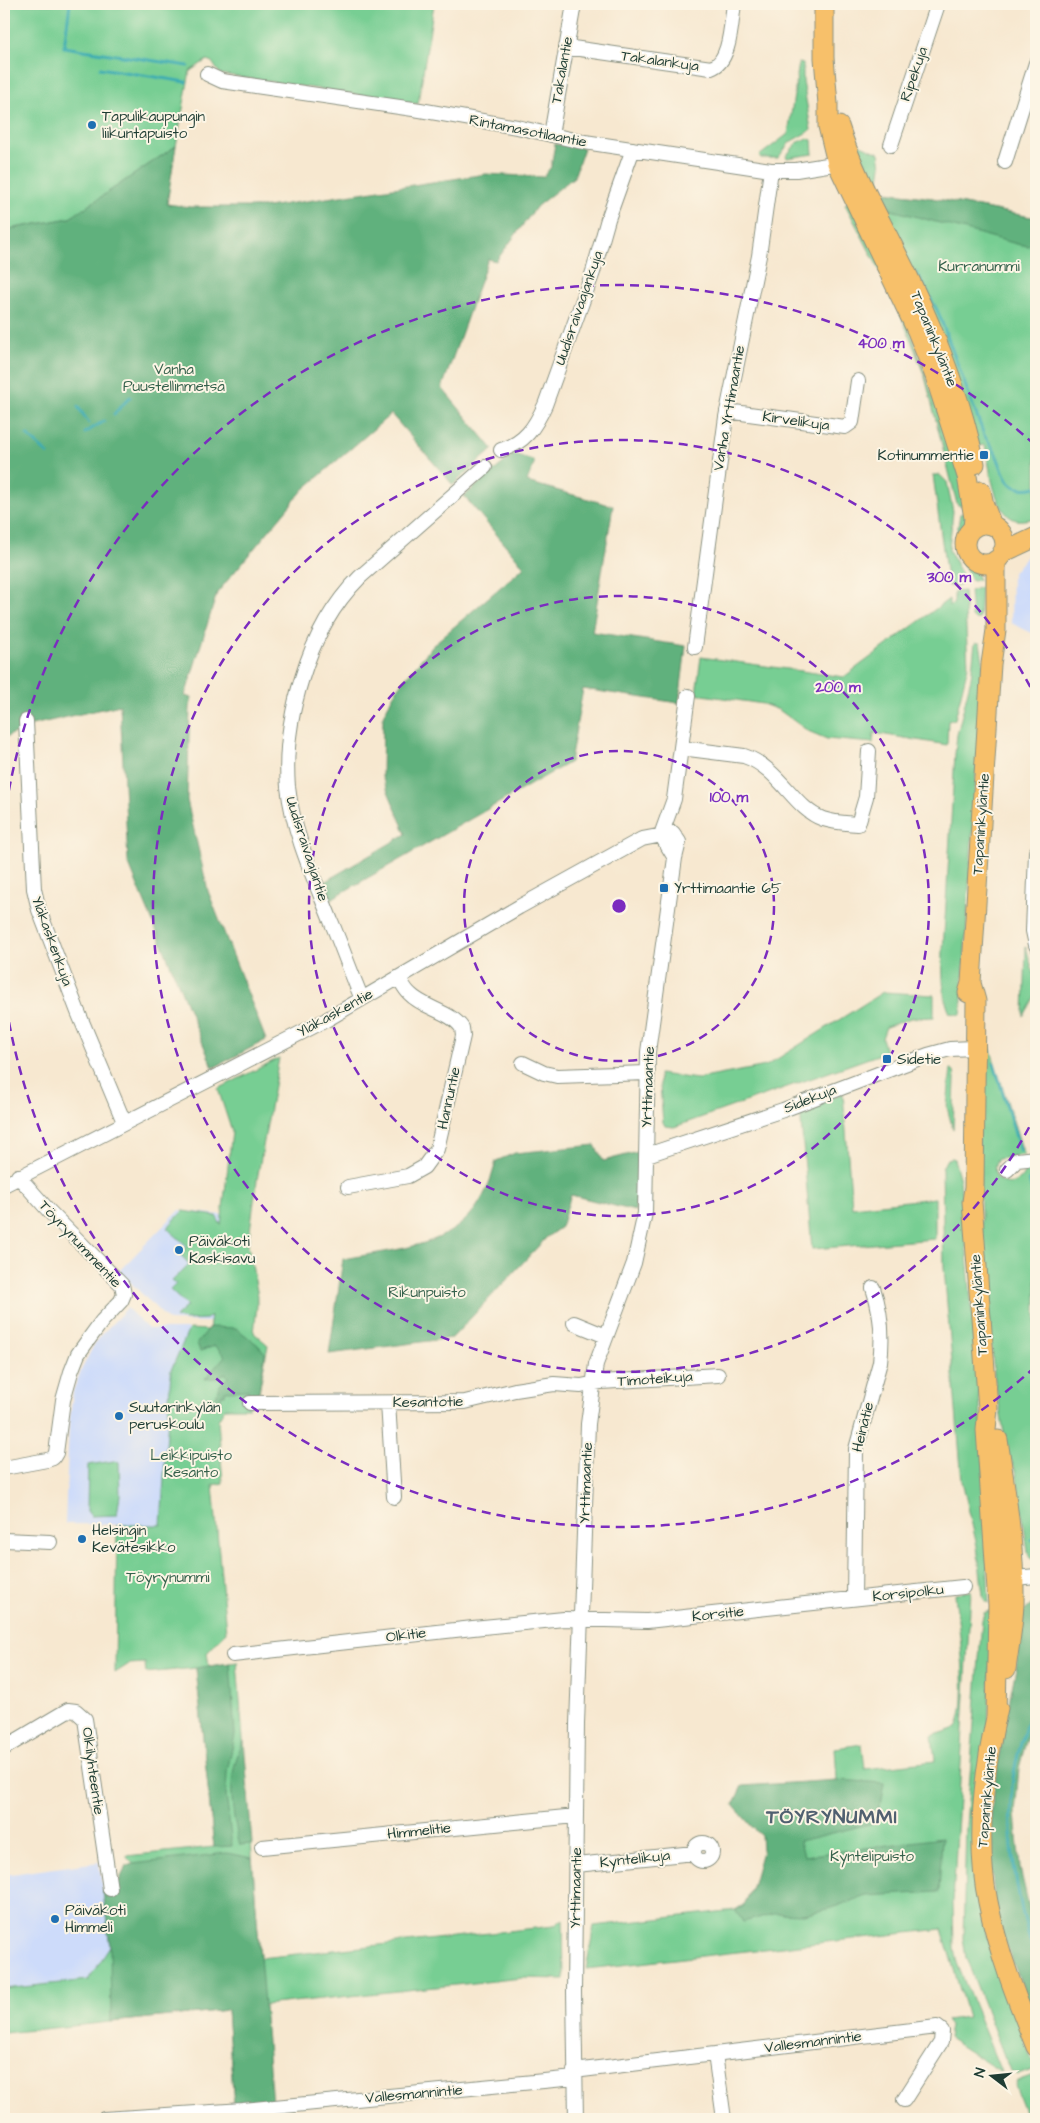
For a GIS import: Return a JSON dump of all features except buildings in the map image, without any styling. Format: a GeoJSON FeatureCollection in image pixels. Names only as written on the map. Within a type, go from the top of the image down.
{"type":"FeatureCollection","features":[{"type":"Feature","properties":{"kind":"main road"},"geometry":{"type":"LineString","coordinates":[[824,4],[824,58],[828,104],[838,123],[844,162]]}},
{"type":"Feature","properties":{"kind":"main road","name":"Tapaninkyläntie"},"geometry":{"type":"LineString","coordinates":[[844,162],[871,205],[909,278],[949,372],[974,456],[984,505],[995,528]]}},
{"type":"Feature","properties":{"kind":"main road","name":"Tapaninkyläntie"},"geometry":{"type":"LineString","coordinates":[[844,162],[935,376],[967,476],[973,506],[973,528]]}},
{"type":"Feature","properties":{"kind":"main road"},"geometry":{"type":"LineString","coordinates":[[984,524],[1036,537],[984,564],[976,562],[968,555],[965,546],[966,536],[973,528],[984,524]]}},
{"type":"Feature","properties":{"kind":"main road"},"geometry":{"type":"LineString","coordinates":[[995,528],[1004,539],[999,557]]}},
{"type":"Feature","properties":{"kind":"main road","name":"Tapaninkyläntie"},"geometry":{"type":"LineString","coordinates":[[999,557],[996,630],[991,664],[971,983],[976,1001],[968,1048],[974,1188],[972,1202],[988,1408],[996,1426],[1008,1508],[1005,1579],[1014,1604],[1006,1672],[996,1718],[983,1813],[982,1859],[988,1901],[998,1942],[1016,1998],[1036,2047]]}},
{"type":"Feature","properties":{"kind":"main road","name":"Tapaninkyläntie"},"geometry":{"type":"LineString","coordinates":[[976,562],[984,583],[986,630],[991,664]]}},
{"type":"Feature","properties":{"kind":"street","name":"Takalantie"},"geometry":{"type":"LineString","coordinates":[[551,135],[574,4]]}},
{"type":"Feature","properties":{"kind":"street","name":"Takalankuja"},"geometry":{"type":"LineString","coordinates":[[566,47],[711,68],[716,66],[725,56],[734,4]]}},
{"type":"Feature","properties":{"kind":"street","name":"Ripekuja"},"geometry":{"type":"LineString","coordinates":[[891,145],[938,4]]}},
{"type":"Feature","properties":{"kind":"street"},"geometry":{"type":"LineString","coordinates":[[1005,162],[1036,63]]}},
{"type":"Feature","properties":{"kind":"street","name":"Rintamasotilaantie"},"geometry":{"type":"LineString","coordinates":[[207,74],[222,81],[420,110],[633,149],[772,170],[796,170],[844,162]]}},
{"type":"Feature","properties":{"kind":"street","name":"Uudisraivaajankuja"},"geometry":{"type":"LineString","coordinates":[[501,450],[524,439],[536,425],[545,405],[593,272],[608,219],[633,149]]}},
{"type":"Feature","properties":{"kind":"street","name":"Vanha Yrttimaantie"},"geometry":{"type":"LineString","coordinates":[[695,646],[716,480],[727,411],[759,256],[772,170]]}},
{"type":"Feature","properties":{"kind":"street","name":"Kirvelikuja"},"geometry":{"type":"LineString","coordinates":[[727,411],[846,427],[852,422],[858,381]]}},
{"type":"Feature","properties":{"kind":"street","name":"Uudisraivaajantie"},"geometry":{"type":"LineString","coordinates":[[362,999],[314,881],[294,817],[287,773],[290,729],[296,696],[305,666],[319,634],[346,592],[360,577],[485,467]]}},
{"type":"Feature","properties":{"kind":"street"},"geometry":{"type":"LineString","coordinates":[[661,834],[674,799],[688,696]]}},
{"type":"Feature","properties":{"kind":"street","name":"Yläkaskenkuja"},"geometry":{"type":"LineString","coordinates":[[26,721],[34,890],[39,910],[78,1012],[124,1122]]}},
{"type":"Feature","properties":{"kind":"street"},"geometry":{"type":"LineString","coordinates":[[682,748],[754,759],[768,768],[815,815],[836,822],[858,824],[866,797],[869,751]]}},
{"type":"Feature","properties":{"kind":"street","name":"Yrttimaantie"},"geometry":{"type":"LineString","coordinates":[[576,2119],[574,2074],[576,1816],[588,1424],[592,1384],[606,1336],[624,1294],[640,1238],[646,1202],[647,1073],[675,858],[679,842],[673,833],[661,834]]}},
{"type":"Feature","properties":{"kind":"street","name":"Yläkaskentie"},"geometry":{"type":"LineString","coordinates":[[4,1185],[18,1176],[284,1042],[399,978],[519,907],[642,839],[661,834]]}},
{"type":"Feature","properties":{"kind":"street"},"geometry":{"type":"LineString","coordinates":[[1036,852],[1033,931],[1036,945]]}},
{"type":"Feature","properties":{"kind":"street","name":"Hannuntie"},"geometry":{"type":"LineString","coordinates":[[348,1187],[408,1176],[417,1172],[432,1158],[440,1141],[463,1036],[462,1028],[455,1021],[410,994],[399,978]]}},
{"type":"Feature","properties":{"kind":"street","name":"Sidekuja"},"geometry":{"type":"LineString","coordinates":[[647,1155],[783,1110],[928,1055],[968,1048]]}},
{"type":"Feature","properties":{"kind":"street"},"geometry":{"type":"LineString","coordinates":[[523,1063],[544,1073],[557,1076],[647,1073]]}},
{"type":"Feature","properties":{"kind":"street"},"geometry":{"type":"LineString","coordinates":[[1007,1170],[1017,1160],[1036,1158]]}},
{"type":"Feature","properties":{"kind":"street","name":"Töyrynummentie"},"geometry":{"type":"LineString","coordinates":[[4,1468],[53,1458],[56,1453],[65,1393],[78,1354],[102,1321],[121,1301],[124,1294],[122,1285],[49,1211],[18,1176]]}},
{"type":"Feature","properties":{"kind":"street","name":"Heinätie"},"geometry":{"type":"LineString","coordinates":[[854,1598],[856,1449],[882,1350],[878,1303],[872,1288]]}},
{"type":"Feature","properties":{"kind":"street"},"geometry":{"type":"LineString","coordinates":[[574,1323],[606,1336]]}},
{"type":"Feature","properties":{"kind":"street","name":"Timoteikuja"},"geometry":{"type":"LineString","coordinates":[[592,1384],[718,1374]]}},
{"type":"Feature","properties":{"kind":"street","name":"Kesantotie"},"geometry":{"type":"LineString","coordinates":[[256,1403],[465,1402],[515,1390],[554,1384],[581,1386],[592,1384]]}},
{"type":"Feature","properties":{"kind":"street"},"geometry":{"type":"LineString","coordinates":[[388,1403],[394,1497]]}},
{"type":"Feature","properties":{"kind":"street"},"geometry":{"type":"LineString","coordinates":[[4,1540],[50,1542]]}},
{"type":"Feature","properties":{"kind":"street"},"geometry":{"type":"LineString","coordinates":[[1005,1579],[1036,1576]]}},
{"type":"Feature","properties":{"kind":"street","name":"Korsipolku"},"geometry":{"type":"LineString","coordinates":[[854,1598],[963,1587]]}},
{"type":"Feature","properties":{"kind":"street","name":"Korsitie"},"geometry":{"type":"LineString","coordinates":[[581,1619],[647,1621],[854,1598]]}},
{"type":"Feature","properties":{"kind":"street","name":"Olkitie"},"geometry":{"type":"LineString","coordinates":[[232,1655],[470,1628],[581,1619]]}},
{"type":"Feature","properties":{"kind":"street","name":"Olkilyhteentie"},"geometry":{"type":"LineString","coordinates":[[4,1748],[68,1710],[76,1710],[85,1718],[110,1888]]}},
{"type":"Feature","properties":{"kind":"street","name":"Himmelitie"},"geometry":{"type":"LineString","coordinates":[[262,1847],[576,1816]]}},
{"type":"Feature","properties":{"kind":"street","name":"Kyntelikuja"},"geometry":{"type":"LineString","coordinates":[[576,1865],[694,1853]]}},
{"type":"Feature","properties":{"kind":"street","name":"Vallesmannintie"},"geometry":{"type":"LineString","coordinates":[[104,2119],[243,2110],[574,2074],[715,2054],[937,2028],[942,2031],[941,2042],[904,2100]]}},
{"type":"Feature","properties":{"kind":"street"},"geometry":{"type":"LineString","coordinates":[[715,2054],[724,2119]]}},
{"type":"Feature","properties":{"kind":"shaded area"},"geometry":{"type":"Polygon","coordinates":[[[1036,552],[1036,635],[1011,623],[1012,574],[1028,554],[1036,552]]]}},
{"type":"Feature","properties":{"kind":"shaded area","name":"Päiväkoti Kaskisavu"},"geometry":{"type":"Polygon","coordinates":[[[179,1210],[222,1215],[210,1322],[169,1321],[119,1271],[179,1210]]]}},
{"type":"Feature","properties":{"kind":"shaded area","name":"Suutarinkylän peruskoulu"},"geometry":{"type":"Polygon","coordinates":[[[127,1308],[148,1329],[189,1329],[171,1370],[161,1525],[65,1524],[69,1425],[73,1391],[94,1345],[127,1308]]]}},
{"type":"Feature","properties":{"kind":"shaded area","name":"Päiväkoti Himmeli"},"geometry":{"type":"Polygon","coordinates":[[[99,1862],[110,1947],[88,1980],[4,1989],[4,1875],[99,1862]]]}},
{"type":"Feature","properties":{"kind":"green space","name":"Tapulikaupungin liikuntapuisto"},"geometry":{"type":"Polygon","coordinates":[[[4,4],[434,4],[418,104],[220,74],[212,62],[207,60],[190,71],[176,146],[70,218],[4,230],[4,4]]]}},
{"type":"Feature","properties":{"kind":"green space"},"geometry":{"type":"Polygon","coordinates":[[[799,63],[803,64],[803,81],[811,130],[790,142],[778,158],[761,158],[759,156],[788,134],[799,63]]]}},
{"type":"Feature","properties":{"kind":"green space"},"geometry":{"type":"Polygon","coordinates":[[[807,138],[812,140],[813,154],[787,158],[786,156],[797,143],[807,138]]]}},
{"type":"Feature","properties":{"kind":"green space"},"geometry":{"type":"Polygon","coordinates":[[[856,143],[879,153],[881,166],[878,186],[874,185],[856,143]]]}},
{"type":"Feature","properties":{"kind":"green space","name":"Vanha Puustellinmetsä"},"geometry":{"type":"Polygon","coordinates":[[[555,144],[584,148],[574,177],[537,206],[496,261],[488,259],[442,388],[493,449],[453,485],[391,414],[303,490],[217,593],[185,696],[192,698],[190,707],[187,800],[208,891],[266,1040],[213,1068],[128,862],[120,705],[32,725],[4,738],[4,230],[70,218],[176,146],[167,204],[190,207],[267,207],[486,174],[543,177],[551,167],[555,144]]]}},
{"type":"Feature","properties":{"kind":"green space","name":"Kurranummi"},"geometry":{"type":"Polygon","coordinates":[[[885,192],[932,198],[1036,218],[1036,518],[1016,520],[1008,516],[997,498],[985,445],[979,446],[880,212],[890,218],[881,199],[885,192]]]}},
{"type":"Feature","properties":{"kind":"green space"},"geometry":{"type":"Polygon","coordinates":[[[885,192],[932,198],[1036,218],[1036,239],[1029,246],[1017,244],[892,210],[886,208],[881,199],[885,192]]]}},
{"type":"Feature","properties":{"kind":"green space"},"geometry":{"type":"Polygon","coordinates":[[[851,201],[900,301],[970,504],[960,506],[957,504],[925,377],[892,294],[845,204],[851,201]]]}},
{"type":"Feature","properties":{"kind":"green space"},"geometry":{"type":"Polygon","coordinates":[[[514,454],[535,461],[527,482],[613,506],[592,632],[686,646],[679,703],[583,689],[570,762],[331,899],[324,882],[406,834],[382,777],[383,716],[397,688],[435,643],[524,567],[464,496],[514,454]]]}},
{"type":"Feature","properties":{"kind":"green space"},"geometry":{"type":"Polygon","coordinates":[[[933,475],[940,475],[947,482],[953,511],[949,550],[963,577],[963,581],[959,586],[948,586],[933,475]]]}},
{"type":"Feature","properties":{"kind":"green space"},"geometry":{"type":"Polygon","coordinates":[[[970,511],[960,539],[960,545],[963,557],[976,573],[979,580],[972,581],[955,548],[960,514],[970,511]]]}},
{"type":"Feature","properties":{"kind":"green space"},"geometry":{"type":"Polygon","coordinates":[[[981,587],[979,619],[974,619],[972,617],[970,591],[981,587]]]}},
{"type":"Feature","properties":{"kind":"green space"},"geometry":{"type":"Polygon","coordinates":[[[964,591],[968,666],[955,719],[948,721],[947,745],[874,733],[873,743],[827,739],[808,731],[779,710],[763,704],[696,694],[701,657],[844,677],[949,599],[949,606],[954,603],[954,592],[964,591]]]}},
{"type":"Feature","properties":{"kind":"green space"},"geometry":{"type":"Polygon","coordinates":[[[975,643],[980,643],[983,661],[961,1015],[950,1013],[946,1002],[943,959],[955,754],[957,735],[971,678],[975,643]]]}},
{"type":"Feature","properties":{"kind":"green space"},"geometry":{"type":"Polygon","coordinates":[[[1026,947],[1036,983],[1036,994],[1024,1016],[1026,947]]]}},
{"type":"Feature","properties":{"kind":"green space"},"geometry":{"type":"Polygon","coordinates":[[[883,992],[934,995],[934,1017],[911,1018],[886,1027],[882,1038],[886,1052],[674,1127],[665,1126],[663,1122],[659,1074],[698,1079],[766,1066],[883,992]]]}},
{"type":"Feature","properties":{"kind":"green space"},"geometry":{"type":"Polygon","coordinates":[[[987,1038],[1024,1155],[998,1159],[995,1165],[996,1175],[1003,1182],[1013,1183],[1021,1179],[1030,1163],[1036,1189],[1036,1561],[1030,1558],[1028,1552],[1016,1471],[1007,1451],[994,1375],[982,1248],[979,1150],[979,1039],[987,1038]]]}},
{"type":"Feature","properties":{"kind":"green space"},"geometry":{"type":"Polygon","coordinates":[[[279,1058],[257,1180],[248,1245],[258,1296],[254,1333],[268,1345],[259,1392],[249,1400],[249,1408],[225,1408],[218,1420],[223,1483],[213,1485],[226,1632],[207,1653],[209,1666],[237,1662],[260,1958],[554,1926],[563,1919],[564,1979],[522,1978],[264,2005],[234,2105],[227,2010],[4,2033],[4,1989],[88,1980],[110,1947],[103,1891],[136,1886],[133,1864],[126,1856],[214,1847],[196,1668],[146,1673],[145,1663],[129,1664],[115,1673],[117,1525],[161,1525],[171,1370],[189,1329],[209,1330],[211,1315],[207,1319],[185,1320],[175,1317],[187,1306],[170,1290],[176,1284],[172,1281],[189,1264],[180,1254],[187,1246],[167,1228],[183,1211],[216,1216],[221,1225],[232,1132],[218,1089],[279,1058]]]}},
{"type":"Feature","properties":{"kind":"green space"},"geometry":{"type":"Polygon","coordinates":[[[951,1068],[954,1071],[955,1079],[953,1130],[947,1107],[951,1068]]]}},
{"type":"Feature","properties":{"kind":"green space"},"geometry":{"type":"Polygon","coordinates":[[[843,1093],[852,1207],[935,1198],[935,1239],[812,1249],[800,1109],[843,1093]]]}},
{"type":"Feature","properties":{"kind":"green space","name":"Rikunpuisto"},"geometry":{"type":"Polygon","coordinates":[[[595,1145],[603,1161],[638,1152],[635,1211],[571,1195],[561,1227],[547,1237],[452,1338],[329,1354],[343,1259],[419,1245],[440,1237],[458,1226],[474,1211],[486,1189],[496,1161],[515,1153],[595,1145]]]}},
{"type":"Feature","properties":{"kind":"green space"},"geometry":{"type":"Polygon","coordinates":[[[947,1159],[954,1159],[960,1180],[983,1441],[989,1603],[985,1601],[983,1595],[977,1546],[962,1481],[944,1268],[942,1168],[947,1159]]]}},
{"type":"Feature","properties":{"kind":"green space"},"geometry":{"type":"Polygon","coordinates":[[[210,1327],[236,1328],[265,1353],[259,1392],[249,1400],[248,1390],[225,1391],[225,1395],[221,1395],[221,1402],[215,1400],[219,1386],[228,1377],[225,1373],[217,1378],[205,1379],[225,1356],[215,1346],[200,1351],[197,1343],[210,1327]]]}},
{"type":"Feature","properties":{"kind":"green space"},"geometry":{"type":"Polygon","coordinates":[[[114,1461],[119,1463],[120,1495],[117,1515],[91,1516],[87,1511],[88,1465],[114,1461]]]}},
{"type":"Feature","properties":{"kind":"green space","name":"Kyntelipuisto"},"geometry":{"type":"Polygon","coordinates":[[[971,1591],[953,1902],[954,1948],[957,1963],[1001,2072],[948,2038],[950,2025],[946,2020],[968,2017],[942,1929],[586,1969],[594,1926],[735,1910],[746,1903],[760,1880],[763,1846],[760,1827],[739,1791],[837,1780],[835,1748],[862,1744],[865,1769],[935,1761],[932,1736],[957,1728],[961,1715],[963,1681],[955,1593],[971,1591]]]}},
{"type":"Feature","properties":{"kind":"green space"},"geometry":{"type":"Polygon","coordinates":[[[1036,1601],[1036,1704],[1019,1768],[1015,1813],[1020,1868],[1031,1916],[1036,1922],[1036,2023],[997,1920],[990,1859],[991,1813],[998,1759],[1016,1668],[1022,1613],[1036,1601]]]}},
{"type":"Feature","properties":{"kind":"green space"},"geometry":{"type":"Polygon","coordinates":[[[992,1612],[982,1917],[984,1929],[1035,2069],[1018,2075],[1010,2071],[966,1958],[963,1938],[966,1827],[982,1620],[984,1613],[992,1612]]]}},
{"type":"Feature","properties":{"kind":"green space"},"geometry":{"type":"Polygon","coordinates":[[[230,1663],[235,1735],[227,1771],[226,1794],[232,1846],[214,1847],[196,1668],[230,1663]]]}},
{"type":"Feature","properties":{"kind":"green space"},"geometry":{"type":"Polygon","coordinates":[[[244,1741],[252,1844],[240,1845],[234,1819],[232,1779],[238,1754],[244,1741]]]}},
{"type":"Feature","properties":{"kind":"green space"},"geometry":{"type":"Polygon","coordinates":[[[837,1780],[884,1783],[877,1822],[800,1841],[804,1856],[942,1838],[939,1892],[866,1896],[828,1909],[804,1914],[777,1913],[743,1922],[735,1910],[743,1907],[751,1890],[762,1851],[761,1835],[733,1805],[742,1786],[837,1780]]]}},
{"type":"Feature","properties":{"kind":"green space"},"geometry":{"type":"Polygon","coordinates":[[[227,1853],[252,1858],[272,2103],[234,2105],[227,2010],[111,2022],[110,1947],[103,1891],[112,1890],[126,1867],[133,1864],[227,1853]]]}},
{"type":"Feature","properties":{"kind":"green space"},"geometry":{"type":"Polygon","coordinates":[[[1036,2074],[1036,2119],[1028,2119],[1015,2085],[1017,2081],[1036,2074]]]}},
{"type":"Feature","properties":{"kind":"waterway"},"geometry":{"type":"LineString","coordinates":[[70,4],[64,47],[188,66]]}},
{"type":"Feature","properties":{"kind":"waterway"},"geometry":{"type":"LineString","coordinates":[[100,68],[186,82]]}},
{"type":"Feature","properties":{"kind":"waterway"},"geometry":{"type":"LineString","coordinates":[[917,273],[938,312],[984,435],[995,452],[1007,480],[1018,488],[1036,487]]}},
{"type":"Feature","properties":{"kind":"waterway"},"geometry":{"type":"LineString","coordinates":[[114,414],[130,397]]}},
{"type":"Feature","properties":{"kind":"waterway"},"geometry":{"type":"LineString","coordinates":[[78,407],[89,423]]}},
{"type":"Feature","properties":{"kind":"waterway"},"geometry":{"type":"LineString","coordinates":[[85,433],[104,421]]}},
{"type":"Feature","properties":{"kind":"waterway"},"geometry":{"type":"LineString","coordinates":[[27,435],[48,454]]}},
{"type":"Feature","properties":{"kind":"waterway"},"geometry":{"type":"LineString","coordinates":[[994,1063],[1020,1151]]}},
{"type":"Feature","properties":{"kind":"waterway"},"geometry":{"type":"LineString","coordinates":[[1029,1180],[1036,1205]]}},
{"type":"Feature","properties":{"kind":"waterway"},"geometry":{"type":"LineString","coordinates":[[1032,1540],[1036,1539]]}},
{"type":"Feature","properties":{"kind":"waterway"},"geometry":{"type":"LineString","coordinates":[[1036,1689],[1016,1762],[1012,1786],[1011,1811],[1011,1837],[1018,1888],[1036,1961]]}},
{"type":"Feature","properties":{"kind":"place","name":"Tapulikaupungin liikuntapuisto"},"geometry":{"type":"Point","coordinates":[92,125]}},
{"type":"Feature","properties":{"kind":"place","name":"Kotinummentie"},"geometry":{"type":"Point","coordinates":[984,455]}},
{"type":"Feature","properties":{"kind":"place","name":"Yrttimaantie 65"},"geometry":{"type":"Point","coordinates":[664,888]}},
{"type":"Feature","properties":{"kind":"place","name":"Sidetie"},"geometry":{"type":"Point","coordinates":[887,1059]}},
{"type":"Feature","properties":{"kind":"place","name":"Päiväkoti Kaskisavu"},"geometry":{"type":"Point","coordinates":[179,1250]}},
{"type":"Feature","properties":{"kind":"place","name":"Suutarinkylän peruskoulu"},"geometry":{"type":"Point","coordinates":[119,1416]}},
{"type":"Feature","properties":{"kind":"place","name":"Helsingin Kevätesikko"},"geometry":{"type":"Point","coordinates":[82,1539]}},
{"type":"Feature","properties":{"kind":"place","name":"Päiväkoti Himmeli"},"geometry":{"type":"Point","coordinates":[55,1919]}},
{"type":"Feature","properties":{"kind":"district","name":"TÖYRYNUMMI"},"geometry":{"type":"Point","coordinates":[832,1817]}},
{"type":"Feature","properties":{"kind":"park label","name":"Leikkipuisto Kesanto"},"geometry":{"type":"Point","coordinates":[191,1464]}},
{"type":"Feature","properties":{"kind":"park label","name":"Töyrynummi"},"geometry":{"type":"Point","coordinates":[168,1577]}}]}
